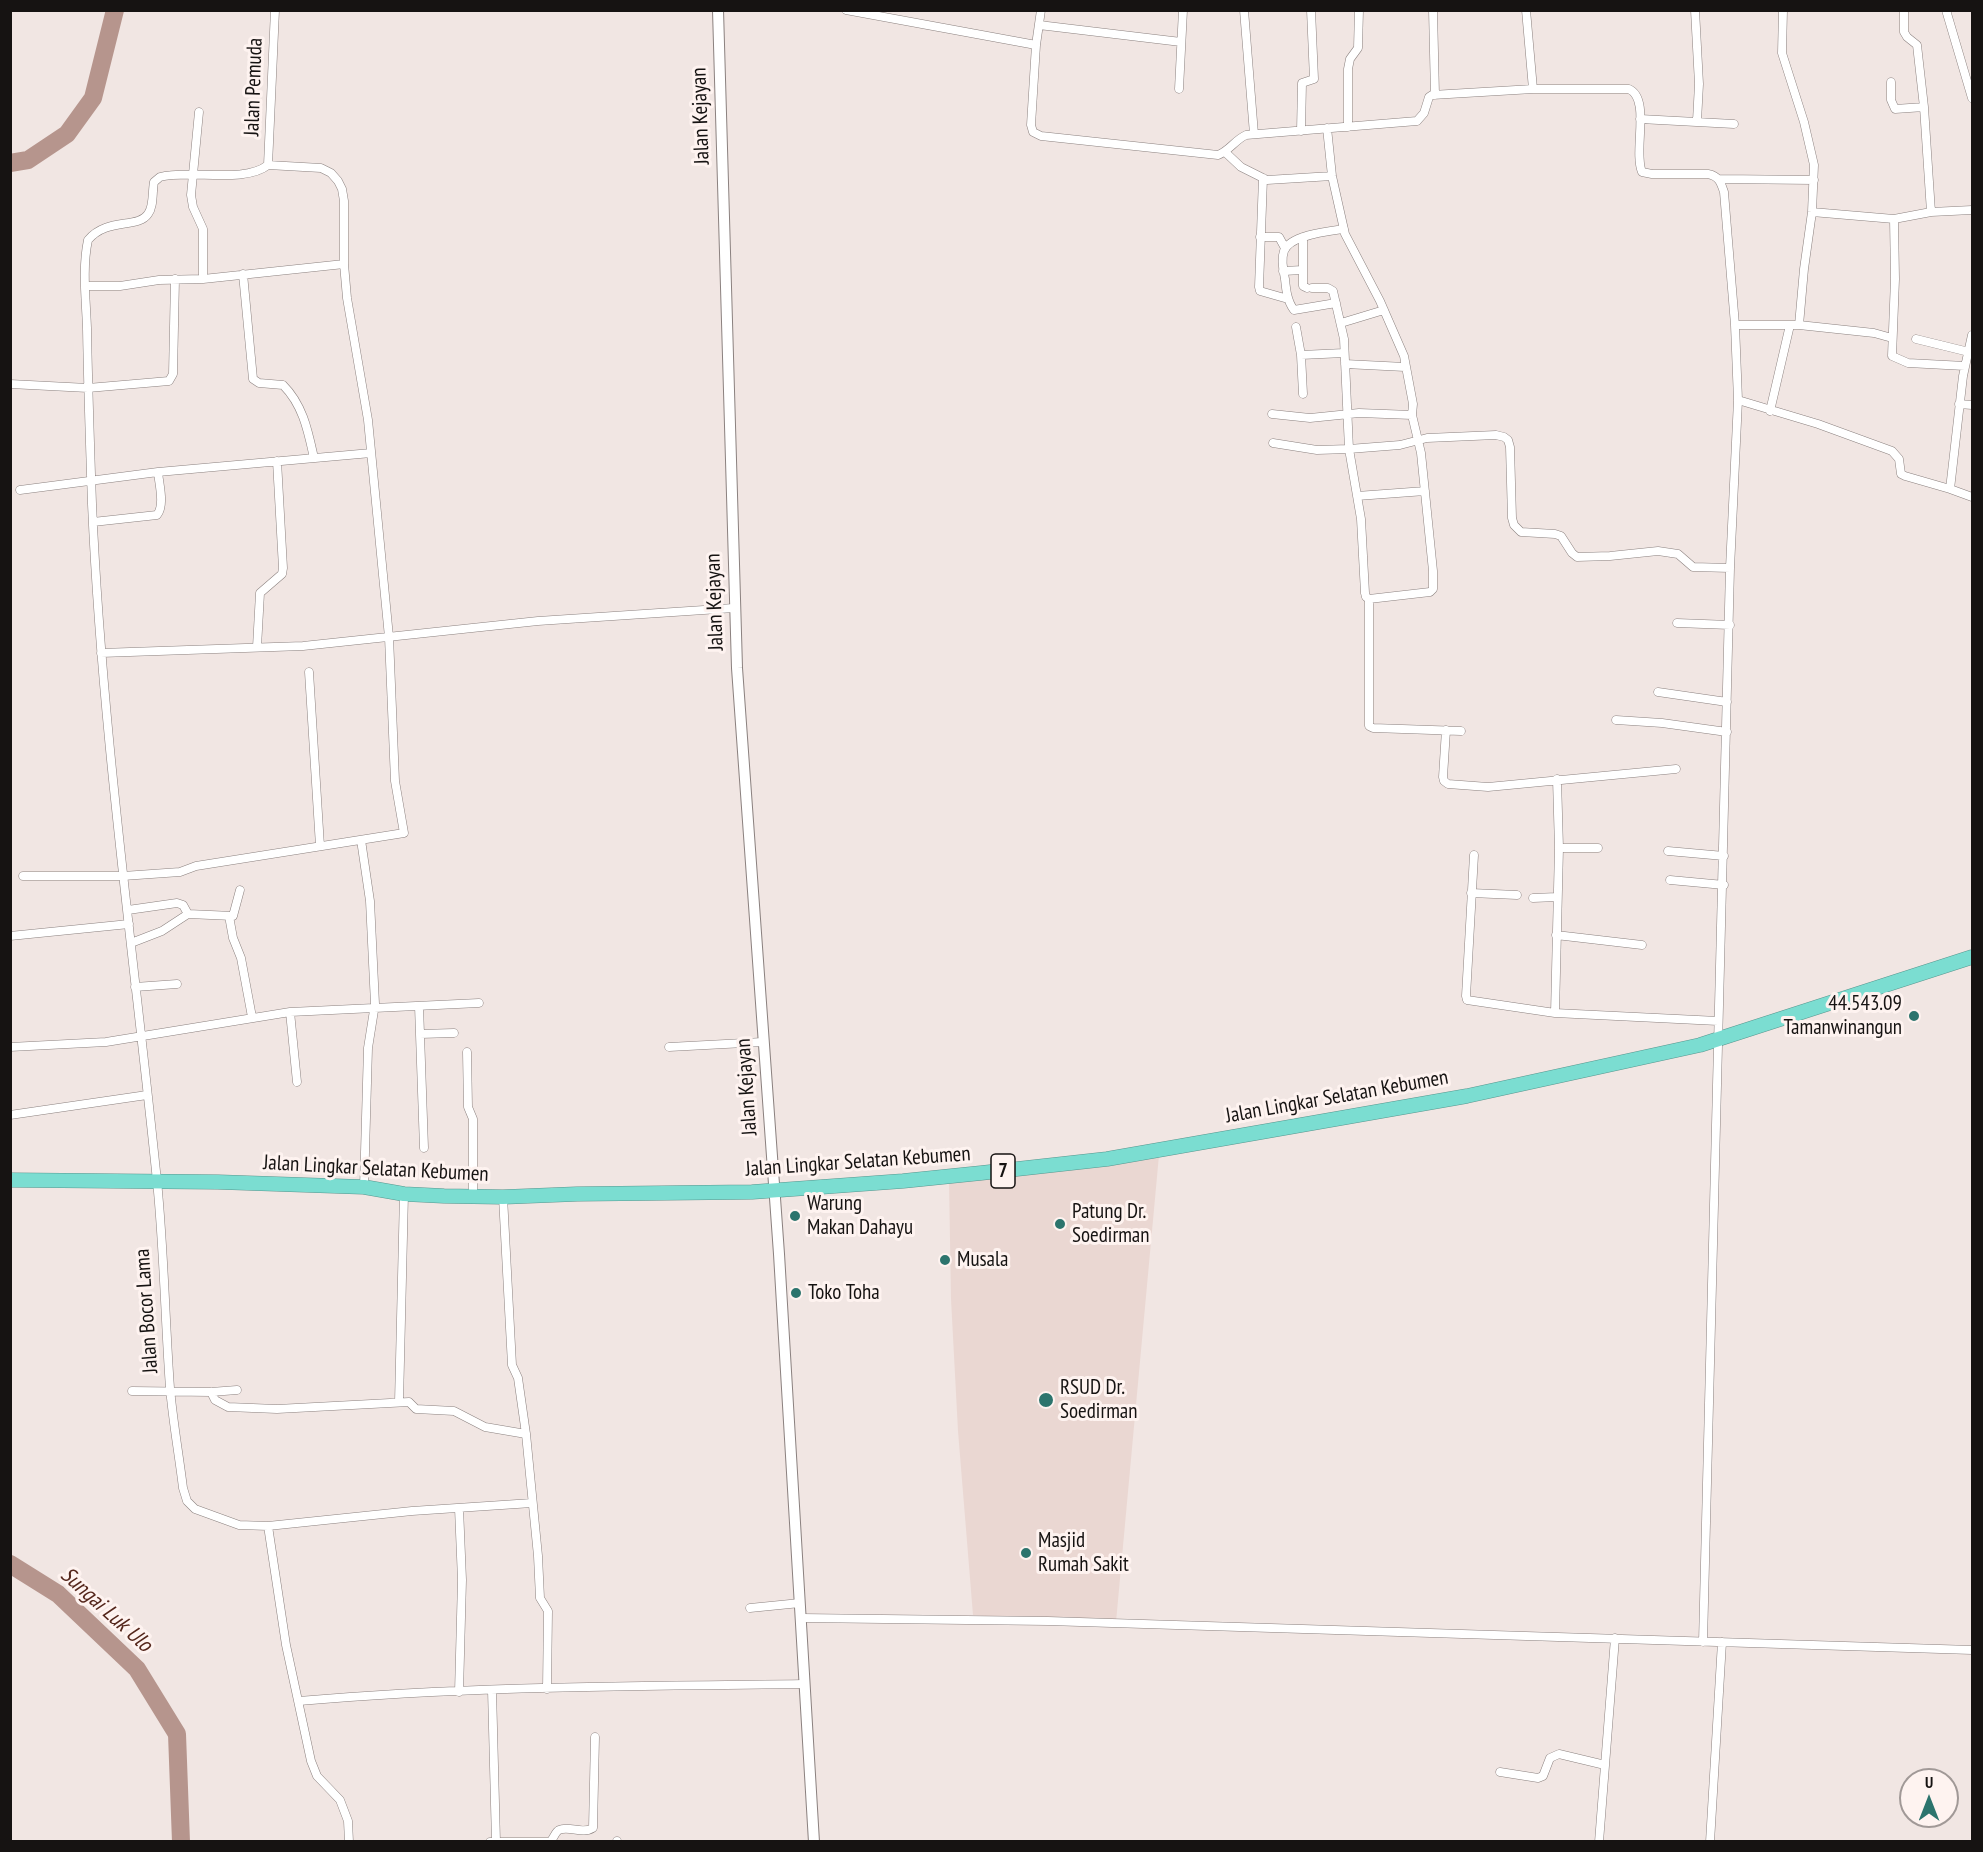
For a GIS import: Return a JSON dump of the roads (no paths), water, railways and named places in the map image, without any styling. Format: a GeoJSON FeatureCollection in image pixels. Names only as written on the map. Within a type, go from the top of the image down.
{"type":"FeatureCollection","features":[{"type":"Feature","properties":{"kind":"highway","name":"Jalan Lingkar Selatan Kebumen"},"geometry":{"type":"LineString","coordinates":[[10,1180],[218,1182],[364,1187],[404,1194],[503,1197],[774,1190],[903,1181],[1107,1159],[1467,1096],[1718,1040],[1972,957]]}},
{"type":"Feature","properties":{"kind":"main road","name":"Jalan Kejayan"},"geometry":{"type":"LineString","coordinates":[[718,10],[734,608],[774,1190],[814,1842]]}},
{"type":"Feature","properties":{"kind":"street","name":"Jalan Pemuda"},"geometry":{"type":"LineString","coordinates":[[268,165],[275,10]]}},
{"type":"Feature","properties":{"kind":"street"},"geometry":{"type":"LineString","coordinates":[[846,10],[1036,45]]}},
{"type":"Feature","properties":{"kind":"street"},"geometry":{"type":"LineString","coordinates":[[1041,10],[1036,45],[1031,125],[1033,132],[1041,136],[1208,155],[1225,152],[1239,138],[1254,134],[1417,122],[1424,113],[1429,97],[1435,95],[1533,89],[1629,89],[1639,99],[1638,151],[1642,172],[1708,174],[1719,179],[1814,180]]}},
{"type":"Feature","properties":{"kind":"street"},"geometry":{"type":"LineString","coordinates":[[1179,89],[1183,10]]}},
{"type":"Feature","properties":{"kind":"street"},"geometry":{"type":"LineString","coordinates":[[1244,10],[1254,134]]}},
{"type":"Feature","properties":{"kind":"street"},"geometry":{"type":"LineString","coordinates":[[1300,131],[1302,83],[1314,79],[1311,10]]}},
{"type":"Feature","properties":{"kind":"street"},"geometry":{"type":"LineString","coordinates":[[1348,127],[1348,69],[1350,59],[1358,48],[1359,10]]}},
{"type":"Feature","properties":{"kind":"street"},"geometry":{"type":"LineString","coordinates":[[1433,10],[1435,95]]}},
{"type":"Feature","properties":{"kind":"street"},"geometry":{"type":"LineString","coordinates":[[1526,10],[1533,89]]}},
{"type":"Feature","properties":{"kind":"street"},"geometry":{"type":"LineString","coordinates":[[1695,10],[1699,84],[1697,121]]}},
{"type":"Feature","properties":{"kind":"street"},"geometry":{"type":"LineString","coordinates":[[1783,10],[1782,53],[1810,143],[1814,180],[1799,325]]}},
{"type":"Feature","properties":{"kind":"street"},"geometry":{"type":"LineString","coordinates":[[1904,10],[1905,35],[1917,45],[1931,212]]}},
{"type":"Feature","properties":{"kind":"street"},"geometry":{"type":"LineString","coordinates":[[1946,10],[1972,98]]}},
{"type":"Feature","properties":{"kind":"street"},"geometry":{"type":"LineString","coordinates":[[1040,25],[1181,42]]}},
{"type":"Feature","properties":{"kind":"street"},"geometry":{"type":"LineString","coordinates":[[1891,82],[1891,100],[1895,109],[1924,107]]}},
{"type":"Feature","properties":{"kind":"street"},"geometry":{"type":"LineString","coordinates":[[199,112],[191,201],[202,229],[203,279]]}},
{"type":"Feature","properties":{"kind":"street"},"geometry":{"type":"LineString","coordinates":[[1640,119],[1734,124]]}},
{"type":"Feature","properties":{"kind":"street"},"geometry":{"type":"LineString","coordinates":[[1327,129],[1332,176],[1344,229],[1404,356],[1413,404],[1412,415],[1419,441],[1433,571],[1433,589],[1430,592],[1369,599]]}},
{"type":"Feature","properties":{"kind":"street"},"geometry":{"type":"LineString","coordinates":[[1225,152],[1241,167],[1271,180],[1332,176]]}},
{"type":"Feature","properties":{"kind":"street"},"geometry":{"type":"LineString","coordinates":[[23,876],[123,876],[180,872],[196,866],[400,835],[404,826],[395,776],[389,637],[368,420],[352,333],[344,264],[344,201],[339,181],[331,173],[321,168],[268,165],[264,169],[249,173],[193,174]]}},
{"type":"Feature","properties":{"kind":"street","name":"Jalan Bocor Lama"},"geometry":{"type":"LineString","coordinates":[[193,174],[160,177],[154,182],[152,202],[144,218],[137,222],[101,228],[88,240],[86,286],[93,522],[102,653],[123,876],[157,1182],[170,1392],[185,1497],[195,1509],[239,1525],[268,1526]]}},
{"type":"Feature","properties":{"kind":"street"},"geometry":{"type":"LineString","coordinates":[[1263,178],[1258,283],[1260,291],[1288,298]]}},
{"type":"Feature","properties":{"kind":"street"},"geometry":{"type":"LineString","coordinates":[[1703,1642],[1718,1021],[1724,885],[1730,568],[1738,400],[1735,325],[1724,192],[1719,179]]}},
{"type":"Feature","properties":{"kind":"street"},"geometry":{"type":"LineString","coordinates":[[1812,212],[1894,219],[1931,212],[1972,210]]}},
{"type":"Feature","properties":{"kind":"street"},"geometry":{"type":"LineString","coordinates":[[1894,219],[1895,289],[1891,354],[1895,358],[1918,364],[1965,366]]}},
{"type":"Feature","properties":{"kind":"street"},"geometry":{"type":"LineString","coordinates":[[1336,303],[1294,310],[1288,298],[1283,271],[1283,255],[1285,248],[1303,237],[1344,229]]}},
{"type":"Feature","properties":{"kind":"street"},"geometry":{"type":"LineString","coordinates":[[1260,237],[1279,237],[1285,248]]}},
{"type":"Feature","properties":{"kind":"street"},"geometry":{"type":"LineString","coordinates":[[1303,237],[1303,286],[1330,289],[1341,323],[1349,449],[1361,519],[1365,593],[1369,599],[1370,726],[1373,728],[1461,731]]}},
{"type":"Feature","properties":{"kind":"street"},"geometry":{"type":"LineString","coordinates":[[86,286],[120,286],[175,279],[203,279],[344,264]]}},
{"type":"Feature","properties":{"kind":"street"},"geometry":{"type":"LineString","coordinates":[[1283,271],[1303,270]]}},
{"type":"Feature","properties":{"kind":"street"},"geometry":{"type":"LineString","coordinates":[[243,274],[253,379],[259,383],[283,385],[288,390],[297,402],[305,420],[314,458]]}},
{"type":"Feature","properties":{"kind":"street"},"geometry":{"type":"LineString","coordinates":[[10,384],[88,388],[169,381],[173,374],[175,279]]}},
{"type":"Feature","properties":{"kind":"street"},"geometry":{"type":"LineString","coordinates":[[1341,323],[1384,310]]}},
{"type":"Feature","properties":{"kind":"street"},"geometry":{"type":"LineString","coordinates":[[1735,325],[1799,325],[1874,333],[1892,338]]}},
{"type":"Feature","properties":{"kind":"street"},"geometry":{"type":"LineString","coordinates":[[1770,411],[1790,325]]}},
{"type":"Feature","properties":{"kind":"street"},"geometry":{"type":"LineString","coordinates":[[1296,327],[1301,355],[1303,394]]}},
{"type":"Feature","properties":{"kind":"street"},"geometry":{"type":"LineString","coordinates":[[1950,489],[1959,404],[1972,335]]}},
{"type":"Feature","properties":{"kind":"street"},"geometry":{"type":"LineString","coordinates":[[1916,339],[1969,352]]}},
{"type":"Feature","properties":{"kind":"street"},"geometry":{"type":"LineString","coordinates":[[1301,355],[1344,353]]}},
{"type":"Feature","properties":{"kind":"street"},"geometry":{"type":"LineString","coordinates":[[1345,364],[1405,367]]}},
{"type":"Feature","properties":{"kind":"street"},"geometry":{"type":"LineString","coordinates":[[1738,400],[1818,424],[1892,451],[1898,457],[1900,471],[1905,476],[1972,497]]}},
{"type":"Feature","properties":{"kind":"street"},"geometry":{"type":"LineString","coordinates":[[1959,404],[1972,405]]}},
{"type":"Feature","properties":{"kind":"street"},"geometry":{"type":"LineString","coordinates":[[1272,414],[1310,418],[1368,413],[1412,415]]}},
{"type":"Feature","properties":{"kind":"street"},"geometry":{"type":"LineString","coordinates":[[1273,443],[1317,450],[1400,445],[1427,438],[1477,435],[1504,437],[1508,440],[1510,447],[1510,493],[1514,525],[1521,532],[1561,536],[1577,557],[1658,551],[1678,554],[1693,567],[1730,568]]}},
{"type":"Feature","properties":{"kind":"street"},"geometry":{"type":"LineString","coordinates":[[20,490],[158,472],[371,453]]}},
{"type":"Feature","properties":{"kind":"street"},"geometry":{"type":"LineString","coordinates":[[257,647],[260,593],[282,574],[283,568],[277,462]]}},
{"type":"Feature","properties":{"kind":"street"},"geometry":{"type":"LineString","coordinates":[[93,522],[157,515],[161,502],[158,472]]}},
{"type":"Feature","properties":{"kind":"street"},"geometry":{"type":"LineString","coordinates":[[1357,496],[1425,491]]}},
{"type":"Feature","properties":{"kind":"street"},"geometry":{"type":"LineString","coordinates":[[102,653],[303,646],[538,621],[734,608]]}},
{"type":"Feature","properties":{"kind":"street"},"geometry":{"type":"LineString","coordinates":[[1677,623],[1730,625]]}},
{"type":"Feature","properties":{"kind":"street"},"geometry":{"type":"LineString","coordinates":[[309,672],[320,846]]}},
{"type":"Feature","properties":{"kind":"street"},"geometry":{"type":"LineString","coordinates":[[1658,692],[1727,702]]}},
{"type":"Feature","properties":{"kind":"street"},"geometry":{"type":"LineString","coordinates":[[1616,720],[1662,723],[1727,732]]}},
{"type":"Feature","properties":{"kind":"street"},"geometry":{"type":"LineString","coordinates":[[1446,730],[1443,777],[1445,783],[1488,786],[1676,769]]}},
{"type":"Feature","properties":{"kind":"street"},"geometry":{"type":"LineString","coordinates":[[1555,1013],[1557,779]]}},
{"type":"Feature","properties":{"kind":"street"},"geometry":{"type":"LineString","coordinates":[[361,840],[370,901],[375,1007],[370,1023],[368,1048],[364,1187]]}},
{"type":"Feature","properties":{"kind":"street"},"geometry":{"type":"LineString","coordinates":[[1558,848],[1598,848]]}},
{"type":"Feature","properties":{"kind":"street"},"geometry":{"type":"LineString","coordinates":[[1668,851],[1724,856]]}},
{"type":"Feature","properties":{"kind":"street"},"geometry":{"type":"LineString","coordinates":[[1474,855],[1466,999],[1555,1013],[1718,1021]]}},
{"type":"Feature","properties":{"kind":"street"},"geometry":{"type":"LineString","coordinates":[[1670,880],[1724,885]]}},
{"type":"Feature","properties":{"kind":"street"},"geometry":{"type":"LineString","coordinates":[[131,943],[162,931],[188,914],[229,916],[235,914],[240,890]]}},
{"type":"Feature","properties":{"kind":"street"},"geometry":{"type":"LineString","coordinates":[[1472,893],[1517,895]]}},
{"type":"Feature","properties":{"kind":"street"},"geometry":{"type":"LineString","coordinates":[[1533,898],[1557,897]]}},
{"type":"Feature","properties":{"kind":"street"},"geometry":{"type":"LineString","coordinates":[[128,910],[177,903],[183,905],[188,914]]}},
{"type":"Feature","properties":{"kind":"street"},"geometry":{"type":"LineString","coordinates":[[229,916],[233,938],[241,958],[252,1017]]}},
{"type":"Feature","properties":{"kind":"street"},"geometry":{"type":"LineString","coordinates":[[10,936],[129,924]]}},
{"type":"Feature","properties":{"kind":"street"},"geometry":{"type":"LineString","coordinates":[[1556,935],[1642,945]]}},
{"type":"Feature","properties":{"kind":"street"},"geometry":{"type":"LineString","coordinates":[[135,987],[177,984]]}},
{"type":"Feature","properties":{"kind":"street"},"geometry":{"type":"LineString","coordinates":[[10,1047],[106,1042],[290,1012],[479,1003]]}},
{"type":"Feature","properties":{"kind":"street"},"geometry":{"type":"LineString","coordinates":[[419,1006],[424,1148]]}},
{"type":"Feature","properties":{"kind":"street"},"geometry":{"type":"LineString","coordinates":[[290,1012],[297,1082]]}},
{"type":"Feature","properties":{"kind":"street"},"geometry":{"type":"LineString","coordinates":[[420,1034],[454,1033]]}},
{"type":"Feature","properties":{"kind":"street"},"geometry":{"type":"LineString","coordinates":[[669,1047],[763,1042]]}},
{"type":"Feature","properties":{"kind":"street"},"geometry":{"type":"LineString","coordinates":[[467,1052],[468,1107],[473,1119],[472,1197]]}},
{"type":"Feature","properties":{"kind":"street"},"geometry":{"type":"LineString","coordinates":[[10,1115],[147,1095]]}},
{"type":"Feature","properties":{"kind":"street"},"geometry":{"type":"LineString","coordinates":[[399,1402],[404,1194]]}},
{"type":"Feature","properties":{"kind":"street"},"geometry":{"type":"LineString","coordinates":[[503,1197],[512,1365],[518,1378],[526,1434],[540,1598],[548,1611],[548,1689]]}},
{"type":"Feature","properties":{"kind":"street"},"geometry":{"type":"LineString","coordinates":[[132,1391],[237,1390]]}},
{"type":"Feature","properties":{"kind":"street"},"geometry":{"type":"LineString","coordinates":[[211,1392],[215,1400],[228,1407],[299,1409],[409,1402],[417,1409],[454,1411],[485,1427],[526,1434]]}},
{"type":"Feature","properties":{"kind":"street"},"geometry":{"type":"LineString","coordinates":[[349,1842],[348,1821],[340,1800],[317,1776],[311,1761],[286,1645],[268,1526],[412,1511],[532,1503]]}},
{"type":"Feature","properties":{"kind":"street"},"geometry":{"type":"LineString","coordinates":[[459,1508],[462,1580],[459,1692]]}},
{"type":"Feature","properties":{"kind":"street"},"geometry":{"type":"LineString","coordinates":[[750,1608],[800,1604]]}},
{"type":"Feature","properties":{"kind":"street"},"geometry":{"type":"LineString","coordinates":[[801,1617],[1048,1621],[1972,1650]]}},
{"type":"Feature","properties":{"kind":"street"},"geometry":{"type":"LineString","coordinates":[[1599,1842],[1615,1638]]}},
{"type":"Feature","properties":{"kind":"street"},"geometry":{"type":"LineString","coordinates":[[1710,1842],[1722,1642]]}},
{"type":"Feature","properties":{"kind":"street"},"geometry":{"type":"LineString","coordinates":[[299,1701],[411,1692],[590,1686],[804,1684]]}},
{"type":"Feature","properties":{"kind":"street"},"geometry":{"type":"LineString","coordinates":[[492,1690],[496,1841]]}},
{"type":"Feature","properties":{"kind":"street"},"geometry":{"type":"LineString","coordinates":[[490,1842],[550,1842],[556,1832],[561,1829],[587,1831],[592,1828],[594,1824],[595,1737]]}},
{"type":"Feature","properties":{"kind":"street"},"geometry":{"type":"LineString","coordinates":[[1500,1772],[1538,1778],[1543,1776],[1550,1758],[1559,1754],[1605,1765]]}},
{"type":"Feature","properties":{"kind":"waterway","name":"Sungai Luk Ulo"},"geometry":{"type":"LineString","coordinates":[[10,163],[28,160],[67,134],[93,98],[115,10]]}},
{"type":"Feature","properties":{"kind":"waterway","name":"Sungai Luk Ulo"},"geometry":{"type":"LineString","coordinates":[[10,1564],[58,1594],[137,1669],[177,1734],[181,1842]]}},
{"type":"Feature","properties":{"kind":"place","name":"44.543.09 Tamanwinangun"},"geometry":{"type":"Point","coordinates":[1914,1016]}},
{"type":"Feature","properties":{"kind":"place","name":"Warung Makan Dahayu"},"geometry":{"type":"Point","coordinates":[795,1216]}},
{"type":"Feature","properties":{"kind":"place","name":"Patung Dr. Soedirman"},"geometry":{"type":"Point","coordinates":[1060,1224]}},
{"type":"Feature","properties":{"kind":"place","name":"Musala"},"geometry":{"type":"Point","coordinates":[945,1260]}},
{"type":"Feature","properties":{"kind":"place","name":"Toko Toha"},"geometry":{"type":"Point","coordinates":[796,1293]}},
{"type":"Feature","properties":{"kind":"place","name":"RSUD Dr. Soedirman"},"geometry":{"type":"Point","coordinates":[1046,1400]}},
{"type":"Feature","properties":{"kind":"place","name":"Masjid Rumah Sakit"},"geometry":{"type":"Point","coordinates":[1026,1553]}}]}
